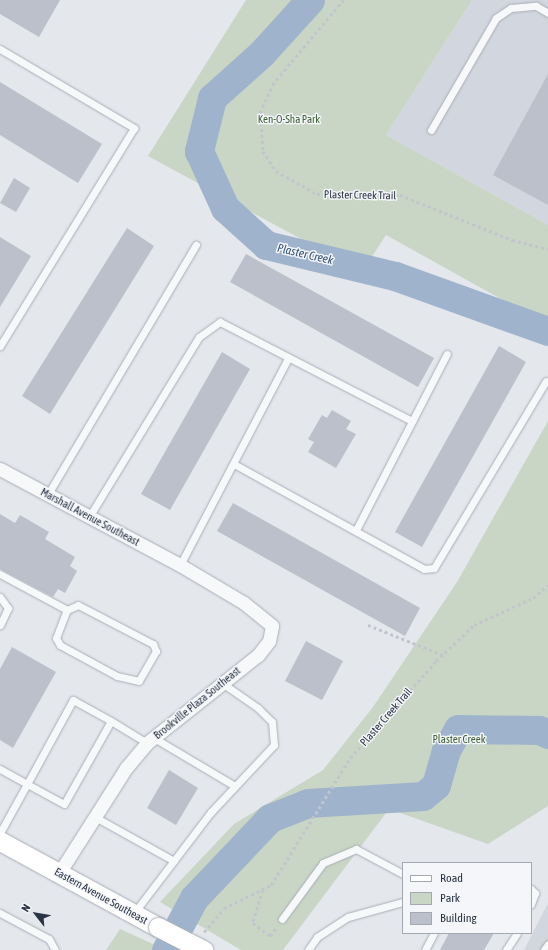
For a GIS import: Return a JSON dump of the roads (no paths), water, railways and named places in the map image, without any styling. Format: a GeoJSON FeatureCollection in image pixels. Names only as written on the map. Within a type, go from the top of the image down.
{"type":"FeatureCollection","features":[{"type":"Feature","properties":{"kind":"main road","name":"Eastern Avenue Southeast"},"geometry":{"type":"LineString","coordinates":[[0,841],[158,927],[202,944]]}},
{"type":"Feature","properties":{"kind":"street","name":"Marshall Avenue Southeast"},"geometry":{"type":"LineString","coordinates":[[0,469],[180,565]]}},
{"type":"Feature","properties":{"kind":"street","name":"Brookville Plaza Southeast"},"geometry":{"type":"LineString","coordinates":[[60,873],[126,768],[151,741],[258,655],[269,641],[272,626],[244,603],[180,565]]}},
{"type":"Feature","properties":{"kind":"lane"},"geometry":{"type":"LineString","coordinates":[[431,130],[496,18],[511,8],[536,6],[548,13]]}},
{"type":"Feature","properties":{"kind":"lane"},"geometry":{"type":"LineString","coordinates":[[0,49],[134,128],[0,346]]}},
{"type":"Feature","properties":{"kind":"lane"},"geometry":{"type":"LineString","coordinates":[[48,494],[196,245]]}},
{"type":"Feature","properties":{"kind":"lane"},"geometry":{"type":"LineString","coordinates":[[89,516],[200,337],[209,327],[220,322],[412,421]]}},
{"type":"Feature","properties":{"kind":"lane"},"geometry":{"type":"LineString","coordinates":[[356,530],[447,354]]}},
{"type":"Feature","properties":{"kind":"lane"},"geometry":{"type":"LineString","coordinates":[[180,565],[288,358]]}},
{"type":"Feature","properties":{"kind":"lane"},"geometry":{"type":"LineString","coordinates":[[234,464],[356,530],[424,570],[434,568],[546,381]]}},
{"type":"Feature","properties":{"kind":"lane"},"geometry":{"type":"LineString","coordinates":[[0,574],[67,610]]}},
{"type":"Feature","properties":{"kind":"lane"},"geometry":{"type":"LineString","coordinates":[[0,597],[8,608],[0,625]]}},
{"type":"Feature","properties":{"kind":"lane"},"geometry":{"type":"LineString","coordinates":[[78,605],[152,644],[156,651],[139,681],[124,679],[60,645],[56,638],[67,610],[78,605]]}},
{"type":"Feature","properties":{"kind":"lane"},"geometry":{"type":"LineString","coordinates":[[134,914],[174,861],[235,786],[274,745],[272,722],[258,708],[222,683]]}},
{"type":"Feature","properties":{"kind":"lane"},"geometry":{"type":"LineString","coordinates":[[0,833],[73,700],[235,786]]}},
{"type":"Feature","properties":{"kind":"lane"},"geometry":{"type":"LineString","coordinates":[[0,769],[64,804],[111,721]]}},
{"type":"Feature","properties":{"kind":"lane"},"geometry":{"type":"LineString","coordinates":[[95,817],[174,861]]}},
{"type":"Feature","properties":{"kind":"lane"},"geometry":{"type":"LineString","coordinates":[[282,919],[323,863],[356,849],[402,873]]}},
{"type":"Feature","properties":{"kind":"lane"},"geometry":{"type":"LineString","coordinates":[[532,890],[535,893],[532,901]]}},
{"type":"Feature","properties":{"kind":"lane"},"geometry":{"type":"LineString","coordinates":[[308,950],[318,937],[348,917],[402,902]]}},
{"type":"Feature","properties":{"kind":"lane"},"geometry":{"type":"LineString","coordinates":[[0,914],[49,939],[55,950]]}},
{"type":"Feature","properties":{"kind":"lane"},"geometry":{"type":"LineString","coordinates":[[425,950],[433,934]]}},
{"type":"Feature","properties":{"kind":"lane"},"geometry":{"type":"LineString","coordinates":[[506,950],[516,934]]}},
{"type":"Feature","properties":{"kind":"lane"},"geometry":{"type":"LineString","coordinates":[[544,950],[548,944]]}},
{"type":"Feature","properties":{"kind":"waterway","name":"Plaster Creek"},"geometry":{"type":"LineString","coordinates":[[310,0],[262,53],[212,98],[199,151],[225,208],[266,245],[395,276],[548,331]]}},
{"type":"Feature","properties":{"kind":"waterway","name":"Plaster Creek"},"geometry":{"type":"LineString","coordinates":[[166,950],[194,898],[270,818],[308,803],[423,796],[436,785],[446,750],[458,729],[539,730],[548,734]]}},
{"type":"Feature","properties":{"kind":"park label","name":"Ken-O-Sha Park"},"geometry":{"type":"Point","coordinates":[289,119]}}]}
